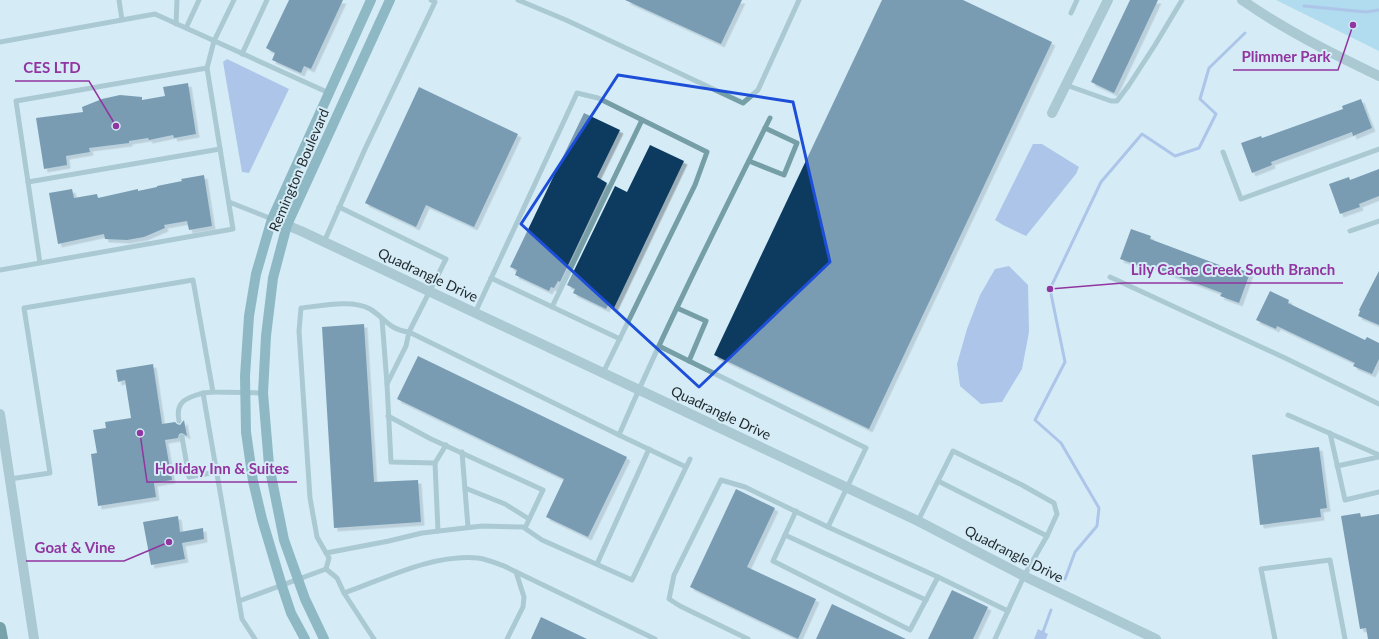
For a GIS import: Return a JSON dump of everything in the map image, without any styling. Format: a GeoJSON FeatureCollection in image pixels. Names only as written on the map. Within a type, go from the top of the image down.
{"type":"FeatureCollection","features":[{"type":"Feature","properties":{"kind":"highway"},"geometry":{"type":"LineString","coordinates":[[0,628],[2,639]]}},
{"type":"Feature","properties":{"kind":"street","name":"Remington Boulevard"},"geometry":{"type":"LineString","coordinates":[[305,639],[291,613],[252,481],[246,432],[245,393],[249,316],[256,274],[272,219],[371,0]]}},
{"type":"Feature","properties":{"kind":"street","name":"Remington Boulevard"},"geometry":{"type":"LineString","coordinates":[[324,639],[305,599],[284,540],[269,465],[263,393],[266,336],[273,278],[287,225],[390,0]]}},
{"type":"Feature","properties":{"kind":"street"},"geometry":{"type":"LineString","coordinates":[[1052,113],[1108,0]]}},
{"type":"Feature","properties":{"kind":"street"},"geometry":{"type":"LineString","coordinates":[[1242,0],[1268,18],[1310,42],[1379,76]]}},
{"type":"Feature","properties":{"kind":"street","name":"Quadrangle Drive"},"geometry":{"type":"LineString","coordinates":[[272,219],[847,487],[918,521],[1024,576],[1156,639]]}},
{"type":"Feature","properties":{"kind":"street"},"geometry":{"type":"LineString","coordinates":[[0,414],[34,639]]}},
{"type":"Feature","properties":{"kind":"lane"},"geometry":{"type":"LineString","coordinates":[[120,0],[122,20]]}},
{"type":"Feature","properties":{"kind":"lane"},"geometry":{"type":"LineString","coordinates":[[176,24],[177,0]]}},
{"type":"Feature","properties":{"kind":"lane"},"geometry":{"type":"LineString","coordinates":[[186,28],[199,0]]}},
{"type":"Feature","properties":{"kind":"lane"},"geometry":{"type":"LineString","coordinates":[[0,270],[233,229],[207,68],[214,41],[234,0]]}},
{"type":"Feature","properties":{"kind":"lane"},"geometry":{"type":"LineString","coordinates":[[242,54],[267,0]]}},
{"type":"Feature","properties":{"kind":"lane"},"geometry":{"type":"LineString","coordinates":[[324,242],[365,149],[435,2],[431,0]]}},
{"type":"Feature","properties":{"kind":"lane"},"geometry":{"type":"LineString","coordinates":[[518,0],[566,20],[743,103],[758,90],[799,0]]}},
{"type":"Feature","properties":{"kind":"lane"},"geometry":{"type":"LineString","coordinates":[[1071,13],[1077,0]]}},
{"type":"Feature","properties":{"kind":"lane"},"geometry":{"type":"LineString","coordinates":[[1066,85],[1111,101],[1117,101],[1155,45],[1182,0]]}},
{"type":"Feature","properties":{"kind":"lane"},"geometry":{"type":"LineString","coordinates":[[0,42],[155,14],[329,93]]}},
{"type":"Feature","properties":{"kind":"lane"},"geometry":{"type":"LineString","coordinates":[[40,263],[16,101],[207,68]]}},
{"type":"Feature","properties":{"kind":"lane"},"geometry":{"type":"LineString","coordinates":[[475,313],[577,94],[598,98],[707,152],[695,186],[603,373]]}},
{"type":"Feature","properties":{"kind":"lane"},"geometry":{"type":"LineString","coordinates":[[619,435],[677,308],[770,118]]}},
{"type":"Feature","properties":{"kind":"lane"},"geometry":{"type":"LineString","coordinates":[[552,307],[642,120]]}},
{"type":"Feature","properties":{"kind":"lane"},"geometry":{"type":"LineString","coordinates":[[749,161],[784,174],[797,143],[765,128]]}},
{"type":"Feature","properties":{"kind":"lane"},"geometry":{"type":"LineString","coordinates":[[28,182],[220,149]]}},
{"type":"Feature","properties":{"kind":"lane"},"geometry":{"type":"LineString","coordinates":[[1223,152],[1241,199],[1379,149]]}},
{"type":"Feature","properties":{"kind":"lane"},"geometry":{"type":"LineString","coordinates":[[229,202],[272,219]]}},
{"type":"Feature","properties":{"kind":"lane"},"geometry":{"type":"LineString","coordinates":[[340,207],[446,259],[409,332],[406,346],[387,384]]}},
{"type":"Feature","properties":{"kind":"lane"},"geometry":{"type":"LineString","coordinates":[[1350,231],[1379,221]]}},
{"type":"Feature","properties":{"kind":"lane"},"geometry":{"type":"LineString","coordinates":[[1110,276],[1379,404]]}},
{"type":"Feature","properties":{"kind":"lane"},"geometry":{"type":"LineString","coordinates":[[491,278],[620,339]]}},
{"type":"Feature","properties":{"kind":"lane"},"geometry":{"type":"LineString","coordinates":[[10,479],[50,473],[24,308],[193,280],[212,392]]}},
{"type":"Feature","properties":{"kind":"lane"},"geometry":{"type":"LineString","coordinates":[[326,569],[329,558],[317,537],[310,498],[299,331],[301,308],[351,304],[369,308],[399,331],[409,332],[619,435],[686,466]]}},
{"type":"Feature","properties":{"kind":"lane"},"geometry":{"type":"LineString","coordinates":[[677,308],[706,321],[689,361]]}},
{"type":"Feature","properties":{"kind":"lane"},"geometry":{"type":"LineString","coordinates":[[382,319],[387,384],[390,462],[435,463]]}},
{"type":"Feature","properties":{"kind":"lane"},"geometry":{"type":"LineString","coordinates":[[659,346],[866,448],[828,527]]}},
{"type":"Feature","properties":{"kind":"lane"},"geometry":{"type":"LineString","coordinates":[[178,421],[178,411],[184,400],[188,397],[212,392],[263,393]]}},
{"type":"Feature","properties":{"kind":"lane"},"geometry":{"type":"LineString","coordinates":[[203,393],[242,618],[255,639]]}},
{"type":"Feature","properties":{"kind":"lane"},"geometry":{"type":"LineString","coordinates":[[1288,415],[1379,456]]}},
{"type":"Feature","properties":{"kind":"lane"},"geometry":{"type":"LineString","coordinates":[[388,416],[446,446],[543,490],[525,528]]}},
{"type":"Feature","properties":{"kind":"lane"},"geometry":{"type":"LineString","coordinates":[[1330,434],[1345,500],[1379,492]]}},
{"type":"Feature","properties":{"kind":"lane"},"geometry":{"type":"LineString","coordinates":[[182,437],[189,477],[216,472]]}},
{"type":"Feature","properties":{"kind":"lane"},"geometry":{"type":"LineString","coordinates":[[438,531],[435,463],[446,446]]}},
{"type":"Feature","properties":{"kind":"lane"},"geometry":{"type":"LineString","coordinates":[[597,564],[649,449]]}},
{"type":"Feature","properties":{"kind":"lane"},"geometry":{"type":"LineString","coordinates":[[918,521],[953,451],[1022,485],[1054,503],[1057,514],[1047,536],[1024,576],[995,639]]}},
{"type":"Feature","properties":{"kind":"lane"},"geometry":{"type":"LineString","coordinates":[[462,452],[468,527]]}},
{"type":"Feature","properties":{"kind":"lane"},"geometry":{"type":"LineString","coordinates":[[1337,466],[1379,456]]}},
{"type":"Feature","properties":{"kind":"lane"},"geometry":{"type":"LineString","coordinates":[[326,553],[422,533],[468,527],[482,526],[525,528],[542,540],[632,580],[690,459]]}},
{"type":"Feature","properties":{"kind":"lane"},"geometry":{"type":"LineString","coordinates":[[748,639],[680,606],[670,598],[674,575],[721,480],[745,487],[1008,611]]}},
{"type":"Feature","properties":{"kind":"lane"},"geometry":{"type":"LineString","coordinates":[[938,481],[1047,536]]}},
{"type":"Feature","properties":{"kind":"lane"},"geometry":{"type":"LineString","coordinates":[[465,488],[505,504],[529,519]]}},
{"type":"Feature","properties":{"kind":"lane"},"geometry":{"type":"LineString","coordinates":[[796,511],[773,561],[910,630],[938,577]]}},
{"type":"Feature","properties":{"kind":"lane"},"geometry":{"type":"LineString","coordinates":[[785,535],[926,600]]}},
{"type":"Feature","properties":{"kind":"lane"},"geometry":{"type":"LineString","coordinates":[[344,593],[428,562],[452,557],[479,558],[504,566],[654,639]]}},
{"type":"Feature","properties":{"kind":"lane"},"geometry":{"type":"LineString","coordinates":[[1275,639],[1261,569],[1330,560],[1345,639]]}},
{"type":"Feature","properties":{"kind":"lane"},"geometry":{"type":"LineString","coordinates":[[239,601],[326,569]]}},
{"type":"Feature","properties":{"kind":"lane"},"geometry":{"type":"LineString","coordinates":[[326,569],[337,578],[344,593],[374,639]]}},
{"type":"Feature","properties":{"kind":"lane"},"geometry":{"type":"LineString","coordinates":[[507,639],[523,607],[524,597],[516,572]]}},
{"type":"Feature","properties":{"kind":"highlighted area"},"geometry":{"type":"Polygon","coordinates":[[[618,75],[793,102],[830,262],[699,387],[521,224],[618,75]]]}},
{"type":"Feature","properties":{"kind":"shaded area"},"geometry":{"type":"Polygon","coordinates":[[[1276,0],[1379,0],[1379,51],[1276,0]]]}},
{"type":"Feature","properties":{"kind":"shaded area"},"geometry":{"type":"Polygon","coordinates":[[[227,59],[289,89],[249,173],[242,172],[223,62],[227,59]]]}},
{"type":"Feature","properties":{"kind":"shaded area"},"geometry":{"type":"Polygon","coordinates":[[[1033,144],[1042,144],[1079,167],[1076,174],[1026,236],[995,220],[1033,144]]]}},
{"type":"Feature","properties":{"kind":"shaded area"},"geometry":{"type":"Polygon","coordinates":[[[1009,266],[1028,285],[1029,332],[1022,369],[1002,402],[981,404],[960,386],[957,364],[967,329],[980,295],[995,269],[1009,266]]]}},
{"type":"Feature","properties":{"kind":"shaded area"},"geometry":{"type":"Polygon","coordinates":[[[1038,629],[1048,634],[1046,639],[1034,639],[1038,629]]]}},
{"type":"Feature","properties":{"kind":"building"},"geometry":{"type":"Polygon","coordinates":[[[289,0],[343,0],[311,69],[304,66],[301,73],[272,60],[275,53],[266,48],[289,0]]]}},
{"type":"Feature","properties":{"kind":"building"},"geometry":{"type":"Polygon","coordinates":[[[625,0],[742,0],[721,44],[625,0]]]}},
{"type":"Feature","properties":{"kind":"building"},"geometry":{"type":"Polygon","coordinates":[[[882,0],[963,0],[1052,42],[869,429],[714,355],[882,0]]]}},
{"type":"Feature","properties":{"kind":"building"},"geometry":{"type":"Polygon","coordinates":[[[1130,0],[1158,0],[1114,93],[1091,82],[1130,0]]]}},
{"type":"Feature","properties":{"kind":"building"},"geometry":{"type":"Polygon","coordinates":[[[188,83],[196,134],[174,138],[173,135],[149,140],[148,138],[129,141],[129,143],[89,148],[90,152],[66,156],[67,165],[44,169],[36,118],[83,112],[82,107],[102,99],[120,95],[142,97],[142,100],[165,96],[163,87],[188,83]]]}},
{"type":"Feature","properties":{"kind":"building"},"geometry":{"type":"Polygon","coordinates":[[[419,87],[518,134],[474,227],[426,205],[416,227],[365,203],[419,87]]]}},
{"type":"Feature","properties":{"kind":"building"},"geometry":{"type":"Polygon","coordinates":[[[1361,99],[1372,128],[1353,136],[1352,132],[1271,162],[1272,165],[1252,173],[1241,143],[1261,136],[1262,138],[1343,109],[1342,106],[1361,99]]]}},
{"type":"Feature","properties":{"kind":"building"},"geometry":{"type":"Polygon","coordinates":[[[584,113],[620,130],[597,177],[607,183],[560,282],[558,281],[554,288],[551,287],[549,291],[515,275],[517,270],[510,267],[584,113]]]}},
{"type":"Feature","properties":{"kind":"building"},"geometry":{"type":"Polygon","coordinates":[[[650,145],[684,161],[614,308],[608,305],[606,309],[573,293],[575,289],[567,285],[615,186],[627,192],[650,145]]]}},
{"type":"Feature","properties":{"kind":"building"},"geometry":{"type":"Polygon","coordinates":[[[1379,169],[1379,196],[1359,204],[1360,207],[1340,214],[1329,184],[1349,177],[1350,180],[1379,169]]]}},
{"type":"Feature","properties":{"kind":"building"},"geometry":{"type":"Polygon","coordinates":[[[204,175],[212,226],[189,230],[187,221],[164,225],[165,228],[144,237],[127,240],[105,239],[104,234],[58,244],[49,193],[72,189],[74,198],[97,194],[98,198],[138,189],[138,191],[157,187],[182,181],[181,179],[204,175]]]}},
{"type":"Feature","properties":{"kind":"building"},"geometry":{"type":"Polygon","coordinates":[[[1131,229],[1151,236],[1150,239],[1230,269],[1231,266],[1250,273],[1239,303],[1220,296],[1222,293],[1141,263],[1140,266],[1120,259],[1131,229]]]}},
{"type":"Feature","properties":{"kind":"building"},"geometry":{"type":"Polygon","coordinates":[[[1379,271],[1379,325],[1358,316],[1359,310],[1379,271]]]}},
{"type":"Feature","properties":{"kind":"building"},"geometry":{"type":"Polygon","coordinates":[[[1270,291],[1289,300],[1288,303],[1365,340],[1367,337],[1379,343],[1379,359],[1372,374],[1353,366],[1355,363],[1277,326],[1276,329],[1256,320],[1270,291]]]}},
{"type":"Feature","properties":{"kind":"building"},"geometry":{"type":"Polygon","coordinates":[[[364,324],[374,482],[418,480],[421,522],[334,528],[322,327],[364,324]]]}},
{"type":"Feature","properties":{"kind":"building"},"geometry":{"type":"Polygon","coordinates":[[[418,356],[627,457],[588,537],[546,517],[564,479],[397,399],[418,356]]]}},
{"type":"Feature","properties":{"kind":"building"},"geometry":{"type":"Polygon","coordinates":[[[153,364],[162,424],[175,422],[180,425],[184,420],[187,436],[182,433],[179,434],[178,438],[165,440],[172,480],[154,483],[156,497],[98,506],[91,454],[97,453],[93,430],[106,428],[105,422],[131,418],[125,380],[118,382],[116,370],[153,364]]]}},
{"type":"Feature","properties":{"kind":"building"},"geometry":{"type":"Polygon","coordinates":[[[1319,447],[1327,508],[1320,509],[1321,517],[1260,525],[1252,455],[1319,447]]]}},
{"type":"Feature","properties":{"kind":"building"},"geometry":{"type":"Polygon","coordinates":[[[736,489],[775,508],[747,567],[816,599],[798,639],[690,587],[736,489]]]}},
{"type":"Feature","properties":{"kind":"building"},"geometry":{"type":"Polygon","coordinates":[[[1360,513],[1361,517],[1379,514],[1379,639],[1368,639],[1366,628],[1360,629],[1341,516],[1360,513]]]}},
{"type":"Feature","properties":{"kind":"building"},"geometry":{"type":"Polygon","coordinates":[[[178,516],[180,532],[203,528],[204,539],[182,543],[185,559],[151,565],[143,522],[178,516]]]}},
{"type":"Feature","properties":{"kind":"building"},"geometry":{"type":"Polygon","coordinates":[[[952,590],[988,607],[973,639],[928,639],[952,590]]]}},
{"type":"Feature","properties":{"kind":"building"},"geometry":{"type":"Polygon","coordinates":[[[832,604],[906,639],[816,639],[832,604]]]}},
{"type":"Feature","properties":{"kind":"building"},"geometry":{"type":"Polygon","coordinates":[[[541,617],[587,639],[531,639],[541,617]]]}},
{"type":"Feature","properties":{"kind":"waterway"},"geometry":{"type":"LineString","coordinates":[[1304,6],[1366,12],[1379,10]]}},
{"type":"Feature","properties":{"kind":"waterway"},"geometry":{"type":"LineString","coordinates":[[1065,579],[1075,552],[1097,526],[1099,508],[1061,443],[1035,420],[1065,362],[1050,289],[1101,182],[1142,134],[1175,156],[1199,148],[1216,114],[1200,99],[1209,68],[1245,33]]}},
{"type":"Feature","properties":{"kind":"waterway"},"geometry":{"type":"LineString","coordinates":[[1043,632],[1051,610]]}},
{"type":"Feature","properties":{"kind":"place","name":"Plimmer Park"},"geometry":{"type":"Point","coordinates":[1353,25]}},
{"type":"Feature","properties":{"kind":"place","name":"CES LTD"},"geometry":{"type":"Point","coordinates":[116,126]}},
{"type":"Feature","properties":{"kind":"place","name":"Lily Cache Creek South Branch"},"geometry":{"type":"Point","coordinates":[1050,289]}},
{"type":"Feature","properties":{"kind":"place","name":"Holiday Inn & Suites"},"geometry":{"type":"Point","coordinates":[140,433]}},
{"type":"Feature","properties":{"kind":"place","name":"Goat & Vine"},"geometry":{"type":"Point","coordinates":[169,542]}}]}
